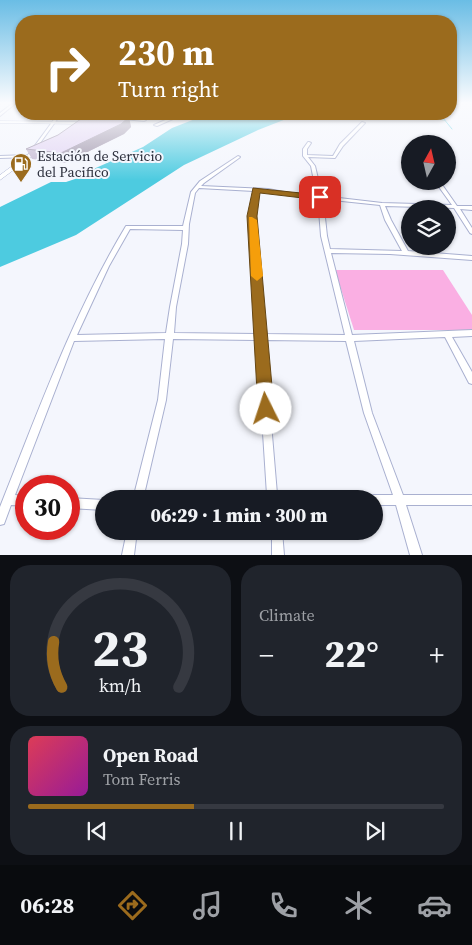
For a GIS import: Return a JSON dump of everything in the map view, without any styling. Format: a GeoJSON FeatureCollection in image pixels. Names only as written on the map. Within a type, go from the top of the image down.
{"type":"FeatureCollection","features":[{"type":"Feature","properties":{"kind":"street"},"geometry":{"type":"LineString","coordinates":[[29,156],[49,129]]}},
{"type":"Feature","properties":{"kind":"street"},"geometry":{"type":"LineString","coordinates":[[305,156],[334,157],[340,145],[357,129]]}},
{"type":"Feature","properties":{"kind":"street"},"geometry":{"type":"LineString","coordinates":[[309,143],[305,149],[305,156],[313,166],[320,197],[324,236],[368,413],[400,501],[416,555]]}},
{"type":"Feature","properties":{"kind":"street"},"geometry":{"type":"LineString","coordinates":[[0,178],[29,156],[44,150]]}},
{"type":"Feature","properties":{"kind":"street"},"geometry":{"type":"LineString","coordinates":[[0,157],[29,156]]}},
{"type":"Feature","properties":{"kind":"street"},"geometry":{"type":"LineString","coordinates":[[140,490],[162,400],[169,336],[185,244],[185,228],[193,194],[202,182],[238,157]]}},
{"type":"Feature","properties":{"kind":"street"},"geometry":{"type":"LineString","coordinates":[[199,187],[256,190],[401,205]]}},
{"type":"Feature","properties":{"kind":"street"},"geometry":{"type":"LineString","coordinates":[[256,190],[252,216],[270,490]]}},
{"type":"Feature","properties":{"kind":"street"},"geometry":{"type":"LineString","coordinates":[[382,204],[388,220],[401,243]]}},
{"type":"Feature","properties":{"kind":"street"},"geometry":{"type":"LineString","coordinates":[[456,207],[472,208]]}},
{"type":"Feature","properties":{"kind":"street"},"geometry":{"type":"LineString","coordinates":[[456,207],[472,232]]}},
{"type":"Feature","properties":{"kind":"street"},"geometry":{"type":"LineString","coordinates":[[0,520],[72,338],[106,266],[128,227],[185,228]]}},
{"type":"Feature","properties":{"kind":"street"},"geometry":{"type":"LineString","coordinates":[[328,251],[401,254]]}},
{"type":"Feature","properties":{"kind":"street"},"geometry":{"type":"LineString","coordinates":[[423,255],[472,258]]}},
{"type":"Feature","properties":{"kind":"street"},"geometry":{"type":"LineString","coordinates":[[72,338],[169,336],[349,338],[448,336],[472,333]]}},
{"type":"Feature","properties":{"kind":"street"},"geometry":{"type":"LineString","coordinates":[[448,336],[472,380]]}},
{"type":"Feature","properties":{"kind":"street"},"geometry":{"type":"LineString","coordinates":[[9,500],[15,500]]}},
{"type":"Feature","properties":{"kind":"street"},"geometry":{"type":"LineString","coordinates":[[383,500],[472,500]]}},
{"type":"Feature","properties":{"kind":"street"},"geometry":{"type":"LineString","coordinates":[[80,504],[95,504]]}},
{"type":"Feature","properties":{"kind":"street"},"geometry":{"type":"LineString","coordinates":[[128,555],[130,540]]}},
{"type":"Feature","properties":{"kind":"street"},"geometry":{"type":"LineString","coordinates":[[277,540],[278,555]]}},
{"type":"Feature","properties":{"kind":"shaded area"},"geometry":{"type":"Polygon","coordinates":[[[335,270],[443,270],[472,315],[472,330],[354,330],[335,270]]]}},
{"type":"Feature","properties":{"kind":"water"},"geometry":{"type":"Polygon","coordinates":[[[171,129],[261,129],[184,165],[76,235],[0,267],[0,207],[51,182],[66,182],[84,176],[89,171],[143,147],[171,129]]]}},
{"type":"Feature","properties":{"kind":"building"},"geometry":{"type":"Polygon","coordinates":[[[67,129],[111,129],[61,153],[26,149],[58,135],[67,129]]]}},
{"type":"Feature","properties":{"kind":"slow traffic"},"geometry":{"type":"LineString","coordinates":[[252,220],[257,276]]}},
{"type":"Feature","properties":{"kind":"place","name":"Estación de Servicio del Pacifico"},"geometry":{"type":"Point","coordinates":[21,183]}},
{"type":"Feature","properties":{"kind":"route"},"geometry":{"type":"LineString","coordinates":[[266,409],[252,216],[256,190],[320,197]]}}]}
